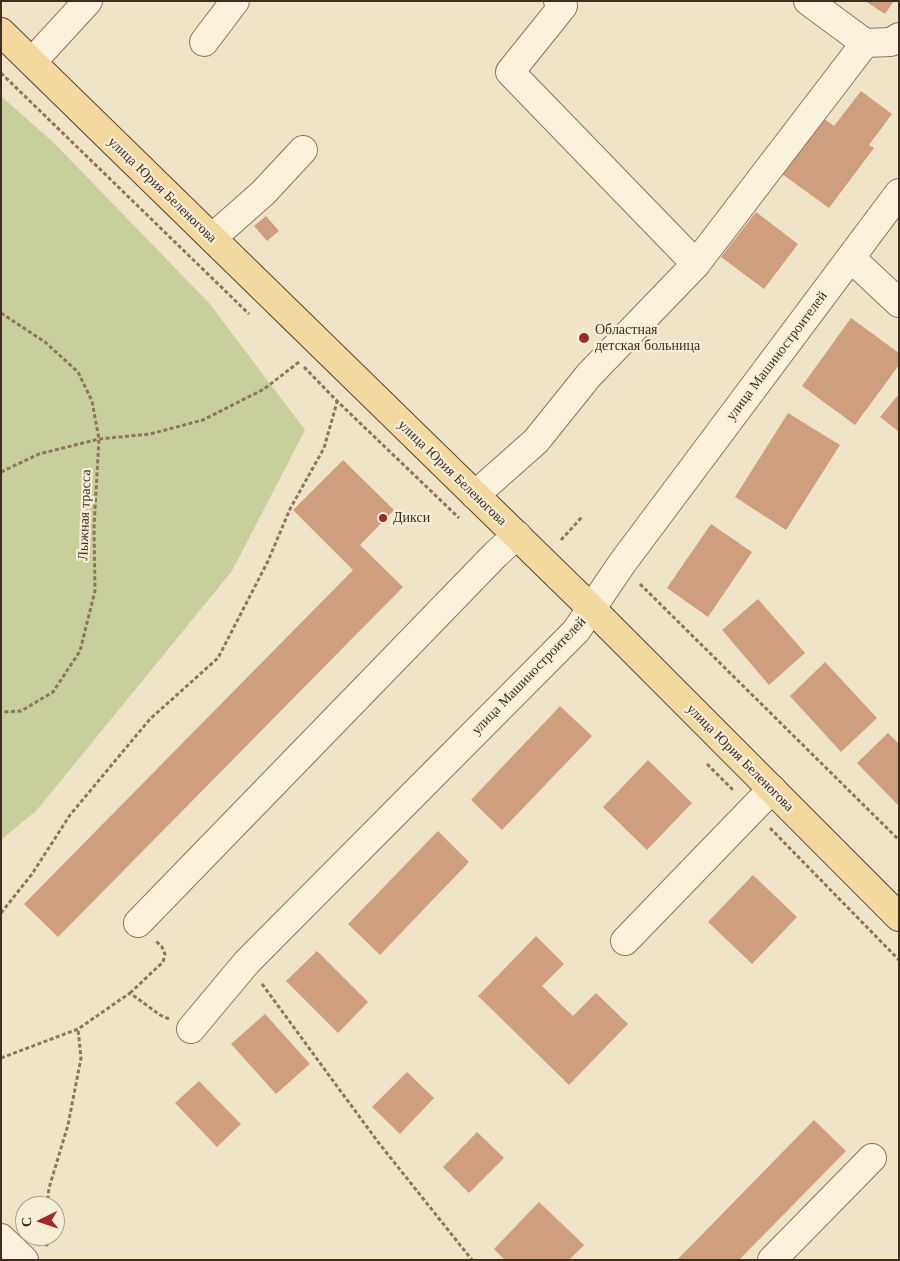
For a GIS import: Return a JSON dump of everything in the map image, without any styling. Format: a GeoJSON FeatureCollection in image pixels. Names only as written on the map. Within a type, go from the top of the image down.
{"type":"FeatureCollection","features":[{"type":"Feature","properties":{"kind":"main road","name":"улица Юрия Беленогова"},"geometry":{"type":"LineString","coordinates":[[1,32],[517,535],[899,918]]}},
{"type":"Feature","properties":{"kind":"street"},"geometry":{"type":"LineString","coordinates":[[32,62],[88,1]]}},
{"type":"Feature","properties":{"kind":"street"},"geometry":{"type":"LineString","coordinates":[[204,42],[235,1]]}},
{"type":"Feature","properties":{"kind":"street"},"geometry":{"type":"LineString","coordinates":[[558,1],[563,6],[510,72],[696,264]]}},
{"type":"Feature","properties":{"kind":"street"},"geometry":{"type":"LineString","coordinates":[[808,1],[865,43],[891,42],[899,37]]}},
{"type":"Feature","properties":{"kind":"street"},"geometry":{"type":"LineString","coordinates":[[475,494],[536,441],[589,375],[696,264],[865,43]]}},
{"type":"Feature","properties":{"kind":"street"},"geometry":{"type":"LineString","coordinates":[[212,238],[263,193],[303,150]]}},
{"type":"Feature","properties":{"kind":"street","name":"улица Машиностроителей"},"geometry":{"type":"LineString","coordinates":[[191,1029],[247,962],[576,631],[623,562],[899,193]]}},
{"type":"Feature","properties":{"kind":"street"},"geometry":{"type":"LineString","coordinates":[[851,258],[899,303]]}},
{"type":"Feature","properties":{"kind":"street"},"geometry":{"type":"LineString","coordinates":[[138,923],[517,535]]}},
{"type":"Feature","properties":{"kind":"street"},"geometry":{"type":"LineString","coordinates":[[625,941],[772,789]]}},
{"type":"Feature","properties":{"kind":"street"},"geometry":{"type":"LineString","coordinates":[[772,1260],[872,1158]]}},
{"type":"Feature","properties":{"kind":"street"},"geometry":{"type":"LineString","coordinates":[[1,1238],[24,1260]]}},
{"type":"Feature","properties":{"kind":"path"},"geometry":{"type":"LineString","coordinates":[[1,74],[256,320]]}},
{"type":"Feature","properties":{"kind":"path","name":"Лыжная трасса"},"geometry":{"type":"LineString","coordinates":[[1,313],[45,342],[78,372],[92,401],[99,439],[94,526],[95,591],[80,652],[53,692],[21,711],[1,712]]}},
{"type":"Feature","properties":{"kind":"path"},"geometry":{"type":"LineString","coordinates":[[1,472],[39,454],[99,439],[150,434],[203,420],[264,389],[299,362],[462,521]]}},
{"type":"Feature","properties":{"kind":"path"},"geometry":{"type":"LineString","coordinates":[[1,913],[32,874],[70,815],[150,719],[218,658],[268,561],[290,508],[324,448],[337,401]]}},
{"type":"Feature","properties":{"kind":"path"},"geometry":{"type":"LineString","coordinates":[[561,540],[582,517]]}},
{"type":"Feature","properties":{"kind":"path"},"geometry":{"type":"LineString","coordinates":[[635,578],[899,840]]}},
{"type":"Feature","properties":{"kind":"path"},"geometry":{"type":"LineString","coordinates":[[1,1058],[78,1029],[130,993],[163,962],[165,954],[162,947],[138,923]]}},
{"type":"Feature","properties":{"kind":"path"},"geometry":{"type":"LineString","coordinates":[[247,962],[378,1142],[472,1260]]}},
{"type":"Feature","properties":{"kind":"path"},"geometry":{"type":"LineString","coordinates":[[130,993],[160,1016],[191,1029]]}},
{"type":"Feature","properties":{"kind":"path"},"geometry":{"type":"LineString","coordinates":[[48,1196],[68,1125],[81,1058],[78,1029]]}},
{"type":"Feature","properties":{"kind":"green space"},"geometry":{"type":"Polygon","coordinates":[[[1,96],[54,143],[209,303],[305,430],[232,571],[37,810],[1,840],[1,96]]]}},
{"type":"Feature","properties":{"kind":"building"},"geometry":{"type":"Polygon","coordinates":[[[865,1],[894,1],[885,14],[865,1]]]}},
{"type":"Feature","properties":{"kind":"building"},"geometry":{"type":"Polygon","coordinates":[[[861,91],[892,114],[869,145],[874,148],[829,208],[782,174],[823,118],[834,126],[861,91]]]}},
{"type":"Feature","properties":{"kind":"building"},"geometry":{"type":"Polygon","coordinates":[[[756,212],[798,244],[764,289],[721,257],[756,212]]]}},
{"type":"Feature","properties":{"kind":"building"},"geometry":{"type":"Polygon","coordinates":[[[266,216],[279,231],[267,241],[254,226],[266,216]]]}},
{"type":"Feature","properties":{"kind":"building"},"geometry":{"type":"Polygon","coordinates":[[[851,318],[899,353],[899,365],[855,425],[802,386],[851,318]]]}},
{"type":"Feature","properties":{"kind":"building"},"geometry":{"type":"Polygon","coordinates":[[[899,394],[899,432],[880,417],[899,394]]]}},
{"type":"Feature","properties":{"kind":"building"},"geometry":{"type":"Polygon","coordinates":[[[788,413],[840,445],[786,530],[735,497],[788,413]]]}},
{"type":"Feature","properties":{"kind":"building"},"geometry":{"type":"Polygon","coordinates":[[[343,460],[394,510],[360,545],[403,587],[58,937],[24,904],[353,570],[293,510],[343,460]]]}},
{"type":"Feature","properties":{"kind":"building"},"geometry":{"type":"Polygon","coordinates":[[[711,524],[752,552],[708,617],[667,588],[711,524]]]}},
{"type":"Feature","properties":{"kind":"building"},"geometry":{"type":"Polygon","coordinates":[[[758,599],[805,653],[769,685],[722,630],[758,599]]]}},
{"type":"Feature","properties":{"kind":"building"},"geometry":{"type":"Polygon","coordinates":[[[825,662],[877,718],[841,752],[790,696],[825,662]]]}},
{"type":"Feature","properties":{"kind":"building"},"geometry":{"type":"Polygon","coordinates":[[[560,706],[592,736],[502,830],[471,800],[560,706]]]}},
{"type":"Feature","properties":{"kind":"building"},"geometry":{"type":"Polygon","coordinates":[[[888,733],[899,744],[899,806],[857,763],[888,733]]]}},
{"type":"Feature","properties":{"kind":"building"},"geometry":{"type":"Polygon","coordinates":[[[648,760],[692,803],[647,850],[603,807],[648,760]]]}},
{"type":"Feature","properties":{"kind":"building"},"geometry":{"type":"Polygon","coordinates":[[[438,831],[469,862],[380,955],[348,924],[438,831]]]}},
{"type":"Feature","properties":{"kind":"building"},"geometry":{"type":"Polygon","coordinates":[[[753,875],[797,917],[752,964],[708,922],[753,875]]]}},
{"type":"Feature","properties":{"kind":"building"},"geometry":{"type":"Polygon","coordinates":[[[536,936],[564,964],[542,986],[573,1016],[596,993],[628,1024],[569,1085],[478,996],[536,936]]]}},
{"type":"Feature","properties":{"kind":"building"},"geometry":{"type":"Polygon","coordinates":[[[317,951],[368,1002],[338,1033],[286,981],[317,951]]]}},
{"type":"Feature","properties":{"kind":"building"},"geometry":{"type":"Polygon","coordinates":[[[265,1014],[310,1064],[276,1094],[231,1044],[265,1014]]]}},
{"type":"Feature","properties":{"kind":"building"},"geometry":{"type":"Polygon","coordinates":[[[407,1072],[434,1098],[400,1134],[372,1107],[407,1072]]]}},
{"type":"Feature","properties":{"kind":"building"},"geometry":{"type":"Polygon","coordinates":[[[199,1081],[241,1124],[217,1147],[175,1103],[199,1081]]]}},
{"type":"Feature","properties":{"kind":"building"},"geometry":{"type":"Polygon","coordinates":[[[814,1120],[846,1151],[739,1260],[677,1260],[814,1120]]]}},
{"type":"Feature","properties":{"kind":"building"},"geometry":{"type":"Polygon","coordinates":[[[477,1132],[504,1158],[469,1193],[443,1167],[477,1132]]]}},
{"type":"Feature","properties":{"kind":"building"},"geometry":{"type":"Polygon","coordinates":[[[539,1202],[584,1245],[569,1260],[505,1260],[494,1249],[539,1202]]]}},
{"type":"Feature","properties":{"kind":"place","name":"Областная детская больница"},"geometry":{"type":"Point","coordinates":[584,338]}},
{"type":"Feature","properties":{"kind":"place","name":"Дикси"},"geometry":{"type":"Point","coordinates":[383,518]}}]}
